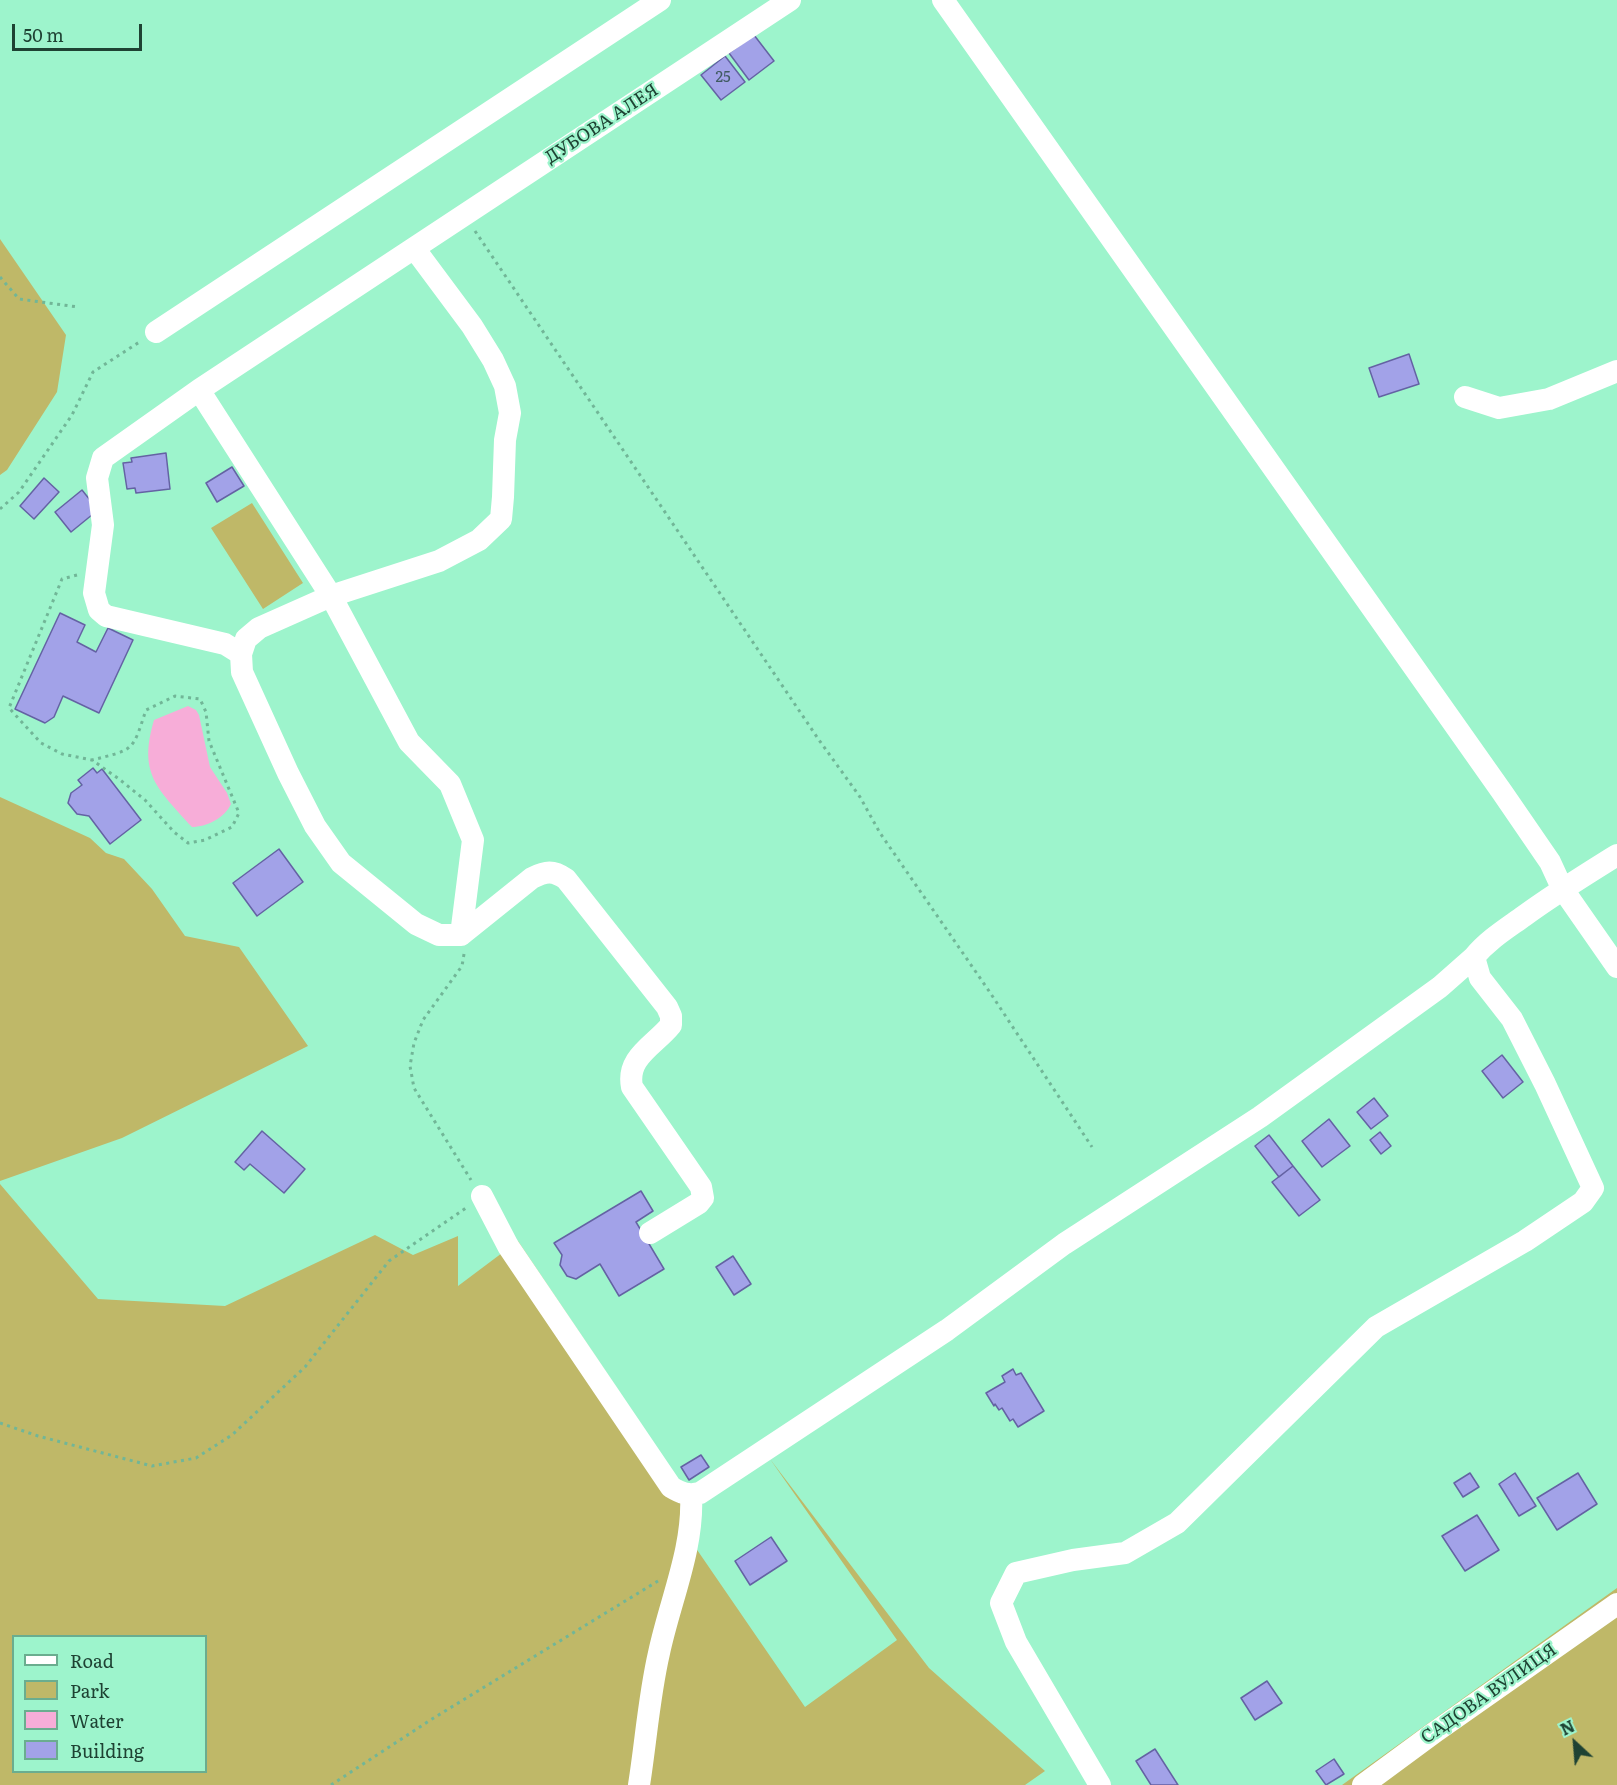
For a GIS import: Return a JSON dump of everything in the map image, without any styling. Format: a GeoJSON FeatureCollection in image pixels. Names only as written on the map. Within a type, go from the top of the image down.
{"type":"FeatureCollection","features":[{"type":"Feature","properties":{"kind":"street"},"geometry":{"type":"LineString","coordinates":[[156,332],[660,0]]}},
{"type":"Feature","properties":{"kind":"street","name":"ДУБОВА АЛЕЯ"},"geometry":{"type":"LineString","coordinates":[[240,654],[225,644],[106,616],[99,609],[94,592],[103,525],[96,478],[103,458],[199,390],[790,0]]}},
{"type":"Feature","properties":{"kind":"street"},"geometry":{"type":"LineString","coordinates":[[943,0],[1502,792],[1550,862],[1562,888],[1617,967]]}},
{"type":"Feature","properties":{"kind":"street"},"geometry":{"type":"LineString","coordinates":[[414,248],[472,326],[493,360],[505,386],[510,413],[505,440],[501,519],[479,540],[439,561],[331,596],[259,628],[246,639],[240,654],[242,672],[315,826],[341,863],[416,924],[439,935],[460,935],[532,878],[543,872],[556,872],[566,879],[667,1007],[671,1016],[671,1025],[639,1057],[632,1067],[630,1077],[632,1087],[701,1187],[703,1198],[699,1203],[650,1233]]}},
{"type":"Feature","properties":{"kind":"street"},"geometry":{"type":"LineString","coordinates":[[1465,397],[1499,408],[1549,399],[1617,371]]}},
{"type":"Feature","properties":{"kind":"street"},"geometry":{"type":"LineString","coordinates":[[199,390],[331,596],[409,742],[450,784],[472,840],[460,935]]}},
{"type":"Feature","properties":{"kind":"street"},"geometry":{"type":"LineString","coordinates":[[482,1197],[508,1246],[671,1487],[691,1495],[700,1492],[937,1337],[1064,1244],[1260,1118],[1440,987],[1483,946],[1562,888],[1617,855]]}},
{"type":"Feature","properties":{"kind":"street"},"geometry":{"type":"LineString","coordinates":[[1100,1785],[1016,1642],[1001,1603],[1016,1573],[1073,1560],[1125,1553],[1178,1523],[1376,1327],[1525,1241],[1583,1202],[1593,1188],[1512,1019],[1479,978],[1474,957]]}},
{"type":"Feature","properties":{"kind":"street"},"geometry":{"type":"LineString","coordinates":[[639,1785],[658,1656],[667,1615],[682,1567],[692,1513],[691,1495]]}},
{"type":"Feature","properties":{"kind":"street","name":"САДОВА ВУЛИЦЯ"},"geometry":{"type":"LineString","coordinates":[[1363,1785],[1617,1604]]}},
{"type":"Feature","properties":{"kind":"path"},"geometry":{"type":"LineString","coordinates":[[464,214],[812,730],[860,797],[880,833],[989,991],[1092,1147]]}},
{"type":"Feature","properties":{"kind":"path"},"geometry":{"type":"LineString","coordinates":[[0,277],[19,299],[78,308]]}},
{"type":"Feature","properties":{"kind":"path"},"geometry":{"type":"LineString","coordinates":[[0,509],[19,492],[72,415],[93,372],[156,332]]}},
{"type":"Feature","properties":{"kind":"path"},"geometry":{"type":"LineString","coordinates":[[92,760],[145,800],[174,832],[188,843],[205,840],[232,827],[239,813],[209,741],[206,711],[200,699],[175,696],[146,710],[135,742],[125,752],[92,760],[62,754],[41,743],[9,708],[62,579],[97,570]]}},
{"type":"Feature","properties":{"kind":"path"},"geometry":{"type":"LineString","coordinates":[[0,1423],[38,1436],[152,1466],[196,1458],[232,1434],[305,1367],[389,1261],[482,1197],[414,1088],[410,1066],[414,1043],[423,1020],[462,966],[465,947],[460,935]]}},
{"type":"Feature","properties":{"kind":"path"},"geometry":{"type":"LineString","coordinates":[[331,1785],[432,1719],[682,1567]]}},
{"type":"Feature","properties":{"kind":"green space"},"geometry":{"type":"Polygon","coordinates":[[[0,239],[66,335],[57,392],[7,470],[0,475],[0,239]]]}},
{"type":"Feature","properties":{"kind":"green space"},"geometry":{"type":"Polygon","coordinates":[[[252,503],[303,583],[263,609],[211,528],[252,503]]]}},
{"type":"Feature","properties":{"kind":"green space"},"geometry":{"type":"Polygon","coordinates":[[[0,797],[90,838],[106,853],[124,859],[152,889],[185,936],[239,947],[308,1046],[122,1138],[0,1181],[0,797]]]}},
{"type":"Feature","properties":{"kind":"green space"},"geometry":{"type":"Polygon","coordinates":[[[0,1184],[98,1299],[225,1306],[375,1235],[413,1255],[458,1236],[458,1286],[518,1241],[682,1485],[680,1525],[805,1707],[897,1640],[770,1459],[929,1668],[1045,1771],[1025,1785],[0,1785],[0,1184]]]}},
{"type":"Feature","properties":{"kind":"green space"},"geometry":{"type":"Polygon","coordinates":[[[1617,1588],[1617,1785],[1342,1785],[1617,1588]]]}},
{"type":"Feature","properties":{"kind":"water"},"geometry":{"type":"Polygon","coordinates":[[[188,706],[196,710],[199,715],[210,767],[227,793],[231,804],[224,814],[214,821],[192,827],[160,790],[150,767],[148,754],[154,720],[188,706]]]}},
{"type":"Feature","properties":{"kind":"building"},"geometry":{"type":"Polygon","coordinates":[[[754,35],[774,61],[749,80],[729,53],[754,35]]]}},
{"type":"Feature","properties":{"kind":"building"},"geometry":{"type":"Polygon","coordinates":[[[725,56],[745,82],[721,100],[701,75],[725,56]]]}},
{"type":"Feature","properties":{"kind":"building"},"geometry":{"type":"Polygon","coordinates":[[[1409,354],[1419,384],[1379,397],[1369,368],[1409,354]]]}},
{"type":"Feature","properties":{"kind":"building"},"geometry":{"type":"Polygon","coordinates":[[[166,453],[170,489],[136,493],[135,488],[127,489],[123,463],[132,462],[131,458],[166,453]]]}},
{"type":"Feature","properties":{"kind":"building"},"geometry":{"type":"Polygon","coordinates":[[[232,467],[244,486],[217,502],[206,483],[232,467]]]}},
{"type":"Feature","properties":{"kind":"building"},"geometry":{"type":"Polygon","coordinates":[[[44,478],[59,492],[34,519],[20,506],[44,478]]]}},
{"type":"Feature","properties":{"kind":"building"},"geometry":{"type":"Polygon","coordinates":[[[82,490],[98,510],[71,532],[55,512],[82,490]]]}},
{"type":"Feature","properties":{"kind":"building"},"geometry":{"type":"Polygon","coordinates":[[[60,613],[85,625],[77,642],[96,652],[108,628],[133,640],[99,713],[63,696],[54,717],[45,723],[15,709],[60,613]]]}},
{"type":"Feature","properties":{"kind":"building"},"geometry":{"type":"Polygon","coordinates":[[[93,768],[97,773],[102,769],[141,820],[110,844],[89,816],[77,814],[68,803],[71,793],[82,785],[78,780],[93,768]]]}},
{"type":"Feature","properties":{"kind":"building"},"geometry":{"type":"Polygon","coordinates":[[[279,849],[303,882],[257,916],[233,883],[279,849]]]}},
{"type":"Feature","properties":{"kind":"building"},"geometry":{"type":"Polygon","coordinates":[[[1502,1055],[1523,1082],[1503,1098],[1482,1071],[1502,1055]]]}},
{"type":"Feature","properties":{"kind":"building"},"geometry":{"type":"Polygon","coordinates":[[[1374,1098],[1388,1116],[1371,1129],[1357,1112],[1374,1098]]]}},
{"type":"Feature","properties":{"kind":"building"},"geometry":{"type":"Polygon","coordinates":[[[1329,1119],[1350,1146],[1322,1167],[1302,1141],[1329,1119]]]}},
{"type":"Feature","properties":{"kind":"building"},"geometry":{"type":"Polygon","coordinates":[[[262,1131],[305,1169],[284,1193],[250,1164],[244,1170],[235,1162],[262,1131]]]}},
{"type":"Feature","properties":{"kind":"building"},"geometry":{"type":"Polygon","coordinates":[[[1380,1132],[1391,1146],[1381,1154],[1370,1140],[1380,1132]]]}},
{"type":"Feature","properties":{"kind":"building"},"geometry":{"type":"Polygon","coordinates":[[[1269,1135],[1293,1166],[1279,1177],[1255,1146],[1269,1135]]]}},
{"type":"Feature","properties":{"kind":"building"},"geometry":{"type":"Polygon","coordinates":[[[1293,1166],[1320,1200],[1299,1216],[1272,1182],[1293,1166]]]}},
{"type":"Feature","properties":{"kind":"building"},"geometry":{"type":"Polygon","coordinates":[[[641,1191],[653,1211],[636,1222],[664,1269],[619,1296],[600,1264],[576,1279],[567,1276],[560,1265],[562,1255],[554,1243],[641,1191]]]}},
{"type":"Feature","properties":{"kind":"building"},"geometry":{"type":"Polygon","coordinates":[[[733,1256],[751,1284],[734,1295],[716,1267],[733,1256]]]}},
{"type":"Feature","properties":{"kind":"building"},"geometry":{"type":"Polygon","coordinates":[[[1013,1369],[1016,1375],[1021,1373],[1044,1411],[1018,1427],[1013,1419],[1010,1421],[1002,1408],[999,1410],[995,1404],[994,1406],[986,1393],[1005,1382],[1002,1376],[1013,1369]]]}},
{"type":"Feature","properties":{"kind":"building"},"geometry":{"type":"Polygon","coordinates":[[[701,1455],[709,1467],[689,1480],[681,1467],[701,1455]]]}},
{"type":"Feature","properties":{"kind":"building"},"geometry":{"type":"Polygon","coordinates":[[[1470,1473],[1479,1487],[1463,1497],[1454,1483],[1470,1473]]]}},
{"type":"Feature","properties":{"kind":"building"},"geometry":{"type":"Polygon","coordinates":[[[1515,1473],[1536,1506],[1519,1516],[1499,1484],[1515,1473]]]}},
{"type":"Feature","properties":{"kind":"building"},"geometry":{"type":"Polygon","coordinates":[[[1578,1473],[1597,1504],[1557,1530],[1537,1498],[1578,1473]]]}},
{"type":"Feature","properties":{"kind":"building"},"geometry":{"type":"Polygon","coordinates":[[[1477,1515],[1499,1550],[1465,1571],[1442,1536],[1477,1515]]]}},
{"type":"Feature","properties":{"kind":"building"},"geometry":{"type":"Polygon","coordinates":[[[771,1537],[787,1561],[750,1585],[735,1561],[771,1537]]]}},
{"type":"Feature","properties":{"kind":"building"},"geometry":{"type":"Polygon","coordinates":[[[1267,1681],[1282,1703],[1255,1720],[1241,1698],[1267,1681]]]}},
{"type":"Feature","properties":{"kind":"building"},"geometry":{"type":"Polygon","coordinates":[[[1155,1749],[1178,1785],[1151,1785],[1136,1761],[1155,1749]]]}},
{"type":"Feature","properties":{"kind":"building"},"geometry":{"type":"Polygon","coordinates":[[[1334,1759],[1344,1774],[1326,1785],[1316,1771],[1334,1759]]]}}]}
